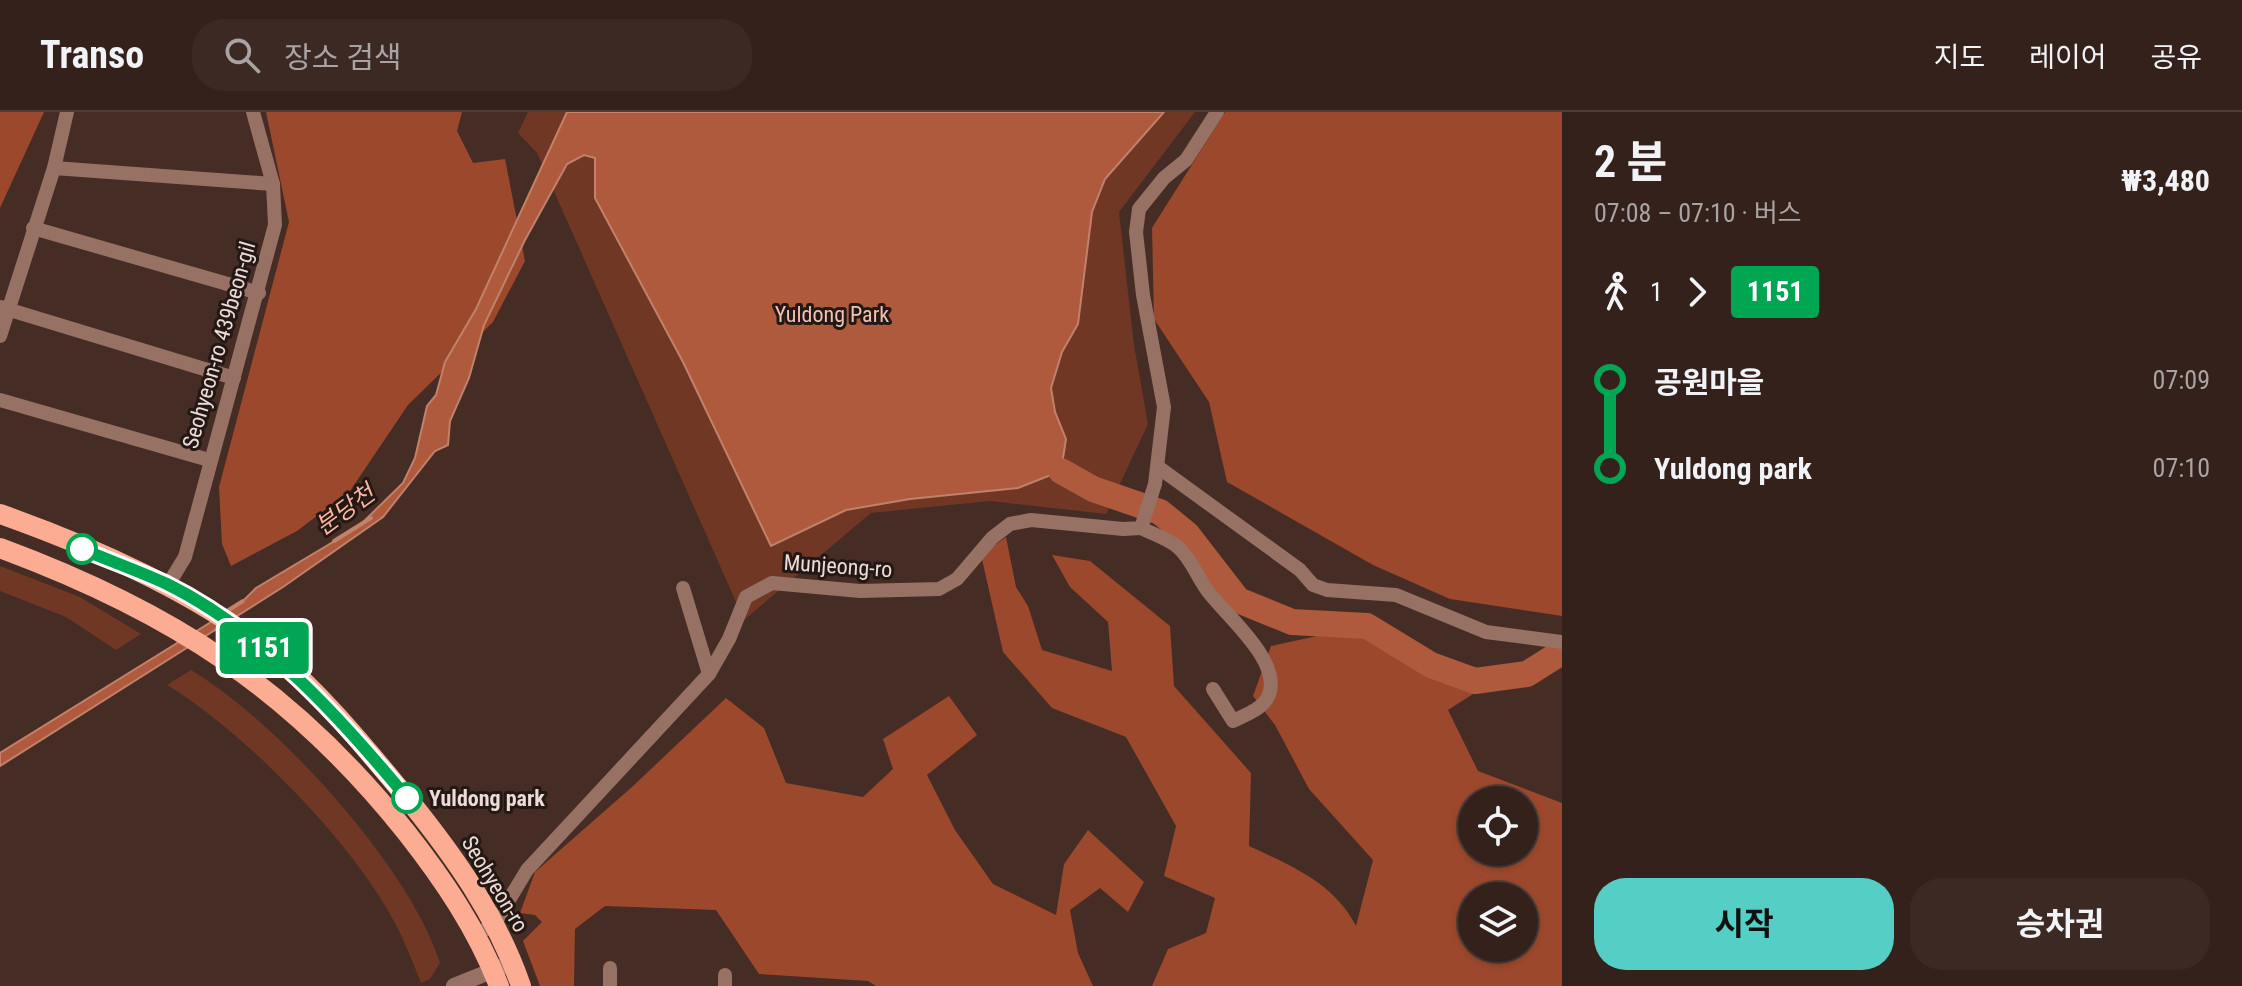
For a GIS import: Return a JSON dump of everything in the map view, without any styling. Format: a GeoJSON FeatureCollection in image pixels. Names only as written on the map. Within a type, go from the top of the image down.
{"type":"FeatureCollection","features":[{"type":"Feature","properties":{"kind":"main road"},"geometry":{"type":"LineString","coordinates":[[0,514],[176,590]]}},
{"type":"Feature","properties":{"kind":"main road","name":"Seohyeon-ro"},"geometry":{"type":"LineString","coordinates":[[0,548],[55,568],[165,621],[277,697],[317,733],[381,800],[446,882],[496,978]]}},
{"type":"Feature","properties":{"kind":"main road","name":"Seohyeon-ro"},"geometry":{"type":"LineString","coordinates":[[176,590],[252,640],[296,676],[392,780],[436,833],[495,923],[521,986]]}},
{"type":"Feature","properties":{"kind":"street"},"geometry":{"type":"LineString","coordinates":[[0,336],[3,308],[54,168],[67,112]]}},
{"type":"Feature","properties":{"kind":"street","name":"Seohyeon-ro 439beon-gil"},"geometry":{"type":"LineString","coordinates":[[176,590],[275,225],[273,184],[253,112]]}},
{"type":"Feature","properties":{"kind":"street"},"geometry":{"type":"LineString","coordinates":[[1213,689],[1233,721],[1258,709],[1268,696],[1270,677],[1260,652],[1207,591],[1188,559],[1176,546],[1143,524],[1155,484],[1164,407],[1143,295],[1136,232],[1139,209],[1164,178],[1186,160],[1217,112]]}},
{"type":"Feature","properties":{"kind":"street"},"geometry":{"type":"LineString","coordinates":[[54,168],[273,184]]}},
{"type":"Feature","properties":{"kind":"street"},"geometry":{"type":"LineString","coordinates":[[33,228],[259,293]]}},
{"type":"Feature","properties":{"kind":"street"},"geometry":{"type":"LineString","coordinates":[[3,308],[234,378]]}},
{"type":"Feature","properties":{"kind":"street"},"geometry":{"type":"LineString","coordinates":[[0,400],[209,460]]}},
{"type":"Feature","properties":{"kind":"street"},"geometry":{"type":"LineString","coordinates":[[1158,467],[1300,570],[1313,585],[1327,590],[1396,595],[1486,632],[1562,642]]}},
{"type":"Feature","properties":{"kind":"street","name":"Munjeong-ro"},"geometry":{"type":"LineString","coordinates":[[475,936],[495,923],[527,870],[709,674],[729,639],[746,597],[772,583],[860,591],[939,589],[957,579],[992,538],[1010,524],[1031,520],[1123,529],[1143,524]]}},
{"type":"Feature","properties":{"kind":"street"},"geometry":{"type":"LineString","coordinates":[[683,588],[709,674]]}},
{"type":"Feature","properties":{"kind":"street"},"geometry":{"type":"LineString","coordinates":[[454,986],[496,978],[513,962]]}},
{"type":"Feature","properties":{"kind":"street"},"geometry":{"type":"LineString","coordinates":[[610,968],[610,986]]}},
{"type":"Feature","properties":{"kind":"green space","name":"Yuldong Park"},"geometry":{"type":"Polygon","coordinates":[[[528,112],[1195,112],[1119,212],[1134,345],[1148,424],[1106,514],[990,501],[871,513],[744,620],[537,153],[518,133],[528,112]]]}},
{"type":"Feature","properties":{"kind":"green space"},"geometry":{"type":"Polygon","coordinates":[[[0,566],[80,597],[141,634],[116,650],[66,617],[0,591],[0,566]]]}},
{"type":"Feature","properties":{"kind":"green space"},"geometry":{"type":"Polygon","coordinates":[[[191,670],[225,693],[300,760],[371,842],[401,884],[424,925],[440,963],[430,979],[421,983],[391,916],[349,853],[321,821],[260,758],[197,705],[167,685],[191,670]]]}},
{"type":"Feature","properties":{"kind":"shaded area"},"geometry":{"type":"Polygon","coordinates":[[[0,112],[44,112],[0,208],[0,112]]]}},
{"type":"Feature","properties":{"kind":"shaded area"},"geometry":{"type":"Polygon","coordinates":[[[266,112],[462,112],[457,131],[473,163],[505,159],[525,261],[493,322],[408,405],[350,491],[297,531],[231,566],[222,544],[219,487],[289,222],[266,112]]]}},
{"type":"Feature","properties":{"kind":"shaded area","name":"Yuldong Park"},"geometry":{"type":"Polygon","coordinates":[[[567,112],[1164,112],[1105,179],[1092,212],[1078,324],[1062,352],[1051,388],[1055,412],[1066,439],[1061,471],[1018,488],[910,499],[846,510],[771,546],[683,362],[595,198],[595,158],[584,155],[567,164],[525,240],[484,325],[469,378],[450,421],[448,445],[435,451],[383,517],[283,587],[0,766],[0,753],[240,604],[256,588],[358,527],[403,483],[415,458],[427,406],[436,395],[445,362],[476,309],[567,112]]]}},
{"type":"Feature","properties":{"kind":"shaded area"},"geometry":{"type":"Polygon","coordinates":[[[1225,112],[1562,112],[1562,616],[1450,599],[1373,565],[1227,482],[1209,402],[1154,319],[1152,228],[1225,112]]]}},
{"type":"Feature","properties":{"kind":"shaded area"},"geometry":{"type":"Polygon","coordinates":[[[1006,537],[1016,587],[1028,606],[1042,650],[1112,671],[1108,622],[1070,587],[1052,555],[1090,561],[1170,626],[1174,686],[1251,773],[1249,846],[1324,887],[1347,911],[1356,926],[1373,860],[1309,789],[1275,725],[1253,696],[1271,646],[1317,636],[1404,634],[1456,674],[1498,678],[1448,710],[1478,771],[1517,786],[1458,786],[1458,866],[1538,866],[1538,794],[1562,803],[1562,986],[1152,986],[1168,949],[1206,933],[1215,898],[1164,876],[1176,826],[1126,737],[1052,708],[1003,652],[981,555],[1006,537]]]}},
{"type":"Feature","properties":{"kind":"shaded area"},"geometry":{"type":"Polygon","coordinates":[[[949,696],[977,735],[927,775],[955,830],[993,884],[1056,915],[1064,864],[1088,830],[1144,882],[1128,912],[1100,888],[1070,910],[1078,953],[1093,986],[876,986],[868,981],[759,974],[716,910],[605,906],[575,929],[574,986],[540,986],[523,941],[542,922],[535,915],[520,913],[535,872],[632,787],[726,698],[764,728],[786,783],[863,797],[893,769],[883,739],[949,696]]]}},
{"type":"Feature","properties":{"kind":"waterway"},"geometry":{"type":"LineString","coordinates":[[1061,471],[1093,489],[1160,512],[1187,534],[1238,600],[1292,622],[1367,626],[1431,665],[1475,681],[1527,674],[1562,652]]}},
{"type":"Feature","properties":{"kind":"waterway","name":"분당천"},"geometry":{"type":"LineString","coordinates":[[334,541],[371,518]]}},
{"type":"Feature","properties":{"kind":"waterway","name":"분당천"},"geometry":{"type":"LineString","coordinates":[[227,611],[243,601]]}},
{"type":"Feature","properties":{"kind":"bus line","name":"1151"},"geometry":{"type":"LineString","coordinates":[[82,549],[168,585],[270,652],[339,721],[407,798]]}},
{"type":"Feature","properties":{"kind":"place","name":"Yuldong park"},"geometry":{"type":"Point","coordinates":[407,798]}}]}
